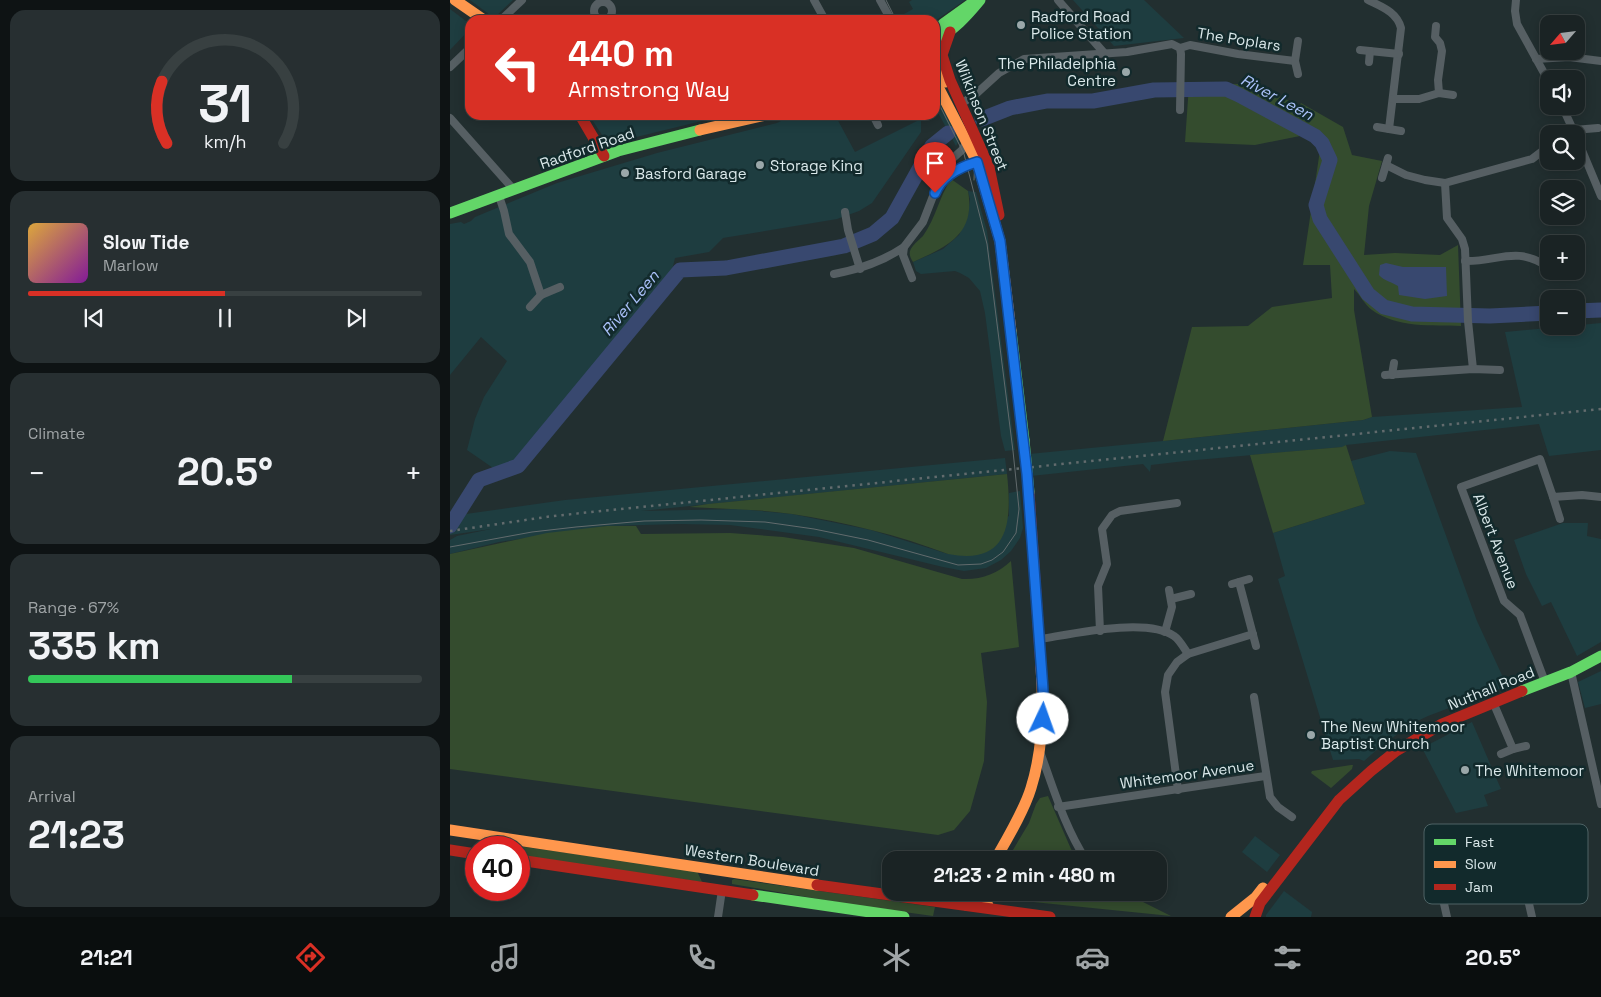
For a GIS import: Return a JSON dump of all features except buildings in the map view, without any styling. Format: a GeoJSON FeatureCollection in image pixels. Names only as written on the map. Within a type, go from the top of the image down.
{"type":"FeatureCollection","features":[{"type":"Feature","properties":{"kind":"main road"},"geometry":{"type":"LineString","coordinates":[[456,0],[477,15]]}},
{"type":"Feature","properties":{"kind":"main road"},"geometry":{"type":"LineString","coordinates":[[940,39],[964,20],[978,0]]}},
{"type":"Feature","properties":{"kind":"main road"},"geometry":{"type":"LineString","coordinates":[[940,47],[972,140],[976,160]]}},
{"type":"Feature","properties":{"kind":"main road","name":"Wilkinson Street"},"geometry":{"type":"LineString","coordinates":[[940,48],[950,80],[990,167],[1000,224],[1000,241],[1029,492],[1044,703],[1039,750],[1031,789],[1000,851]]}},
{"type":"Feature","properties":{"kind":"main road","name":"Wilkinson Street"},"geometry":{"type":"LineString","coordinates":[[940,91],[976,160],[1000,241]]}},
{"type":"Feature","properties":{"kind":"main road"},"geometry":{"type":"LineString","coordinates":[[584,120],[604,156]]}},
{"type":"Feature","properties":{"kind":"main road","name":"Radford Road"},"geometry":{"type":"LineString","coordinates":[[450,213],[604,156],[676,135],[744,120]]}},
{"type":"Feature","properties":{"kind":"main road","name":"Nuthall Road"},"geometry":{"type":"LineString","coordinates":[[1231,917],[1256,896],[1346,794],[1396,751],[1442,724],[1571,672],[1601,656]]}},
{"type":"Feature","properties":{"kind":"main road","name":"Western Boulevard"},"geometry":{"type":"LineString","coordinates":[[450,830],[477,836]]}},
{"type":"Feature","properties":{"kind":"main road","name":"Nuthall Road"},"geometry":{"type":"LineString","coordinates":[[1255,917],[1260,903],[1310,836]]}},
{"type":"Feature","properties":{"kind":"main road","name":"Western Boulevard"},"geometry":{"type":"LineString","coordinates":[[530,846],[726,870],[966,905]]}},
{"type":"Feature","properties":{"kind":"main road"},"geometry":{"type":"LineString","coordinates":[[450,850],[465,852]]}},
{"type":"Feature","properties":{"kind":"main road"},"geometry":{"type":"LineString","coordinates":[[530,862],[904,917]]}},
{"type":"Feature","properties":{"kind":"main road"},"geometry":{"type":"LineString","coordinates":[[722,890],[726,870]]}},
{"type":"Feature","properties":{"kind":"main road"},"geometry":{"type":"LineString","coordinates":[[967,901],[966,905],[973,913],[986,912],[1050,917]]}},
{"type":"Feature","properties":{"kind":"main road"},"geometry":{"type":"LineString","coordinates":[[1260,903],[1260,917]]}},
{"type":"Feature","properties":{"kind":"street"},"geometry":{"type":"LineString","coordinates":[[506,15],[522,0]]}},
{"type":"Feature","properties":{"kind":"street"},"geometry":{"type":"LineString","coordinates":[[814,0],[822,15]]}},
{"type":"Feature","properties":{"kind":"street"},"geometry":{"type":"LineString","coordinates":[[880,0],[888,15]]}},
{"type":"Feature","properties":{"kind":"street"},"geometry":{"type":"LineString","coordinates":[[1058,0],[1105,54]]}},
{"type":"Feature","properties":{"kind":"street"},"geometry":{"type":"LineString","coordinates":[[1368,0],[1384,8],[1397,18],[1401,34],[1390,129]]}},
{"type":"Feature","properties":{"kind":"street"},"geometry":{"type":"LineString","coordinates":[[1516,0],[1517,24],[1542,70]]}},
{"type":"Feature","properties":{"kind":"street"},"geometry":{"type":"LineString","coordinates":[[1436,26],[1435,36],[1440,43],[1442,51],[1438,80],[1439,93]]}},
{"type":"Feature","properties":{"kind":"street","name":"The Poplars"},"geometry":{"type":"LineString","coordinates":[[1298,41],[1295,61],[1298,74]]}},
{"type":"Feature","properties":{"kind":"street","name":"The Poplars"},"geometry":{"type":"LineString","coordinates":[[961,104],[998,73],[1024,59],[1049,56],[1078,57],[1127,52],[1172,44],[1180,48],[1190,45],[1238,54],[1295,61]]}},
{"type":"Feature","properties":{"kind":"street"},"geometry":{"type":"LineString","coordinates":[[1180,48],[1180,110]]}},
{"type":"Feature","properties":{"kind":"street"},"geometry":{"type":"LineString","coordinates":[[1360,50],[1399,54]]}},
{"type":"Feature","properties":{"kind":"street"},"geometry":{"type":"LineString","coordinates":[[1369,62],[1370,51]]}},
{"type":"Feature","properties":{"kind":"street"},"geometry":{"type":"LineString","coordinates":[[450,67],[465,53]]}},
{"type":"Feature","properties":{"kind":"street"},"geometry":{"type":"LineString","coordinates":[[1536,59],[1569,57],[1601,61]]}},
{"type":"Feature","properties":{"kind":"street"},"geometry":{"type":"LineString","coordinates":[[1393,99],[1419,99],[1439,93],[1453,95]]}},
{"type":"Feature","properties":{"kind":"street"},"geometry":{"type":"LineString","coordinates":[[450,118],[514,190]]}},
{"type":"Feature","properties":{"kind":"street"},"geometry":{"type":"LineString","coordinates":[[876,120],[878,125]]}},
{"type":"Feature","properties":{"kind":"street"},"geometry":{"type":"LineString","coordinates":[[1377,127],[1401,131]]}},
{"type":"Feature","properties":{"kind":"street"},"geometry":{"type":"LineString","coordinates":[[1585,131],[1598,128]]}},
{"type":"Feature","properties":{"kind":"street"},"geometry":{"type":"LineString","coordinates":[[939,182],[981,157],[976,137]]}},
{"type":"Feature","properties":{"kind":"street"},"geometry":{"type":"LineString","coordinates":[[834,274],[860,269],[883,260],[904,247],[922,222],[942,173],[966,143]]}},
{"type":"Feature","properties":{"kind":"street"},"geometry":{"type":"LineString","coordinates":[[1382,178],[1387,161],[1406,175],[1445,183],[1532,159],[1540,153]]}},
{"type":"Feature","properties":{"kind":"street"},"geometry":{"type":"LineString","coordinates":[[1585,159],[1601,196]]}},
{"type":"Feature","properties":{"kind":"street"},"geometry":{"type":"LineString","coordinates":[[1445,183],[1447,218],[1462,238],[1465,249],[1468,321],[1473,369]]}},
{"type":"Feature","properties":{"kind":"street"},"geometry":{"type":"LineString","coordinates":[[499,196],[509,234],[530,262],[540,295]]}},
{"type":"Feature","properties":{"kind":"street"},"geometry":{"type":"LineString","coordinates":[[845,212],[854,254],[860,269]]}},
{"type":"Feature","properties":{"kind":"street"},"geometry":{"type":"LineString","coordinates":[[904,247],[903,255],[912,278]]}},
{"type":"Feature","properties":{"kind":"street"},"geometry":{"type":"LineString","coordinates":[[1465,261],[1480,261],[1501,256],[1520,255],[1538,260]]}},
{"type":"Feature","properties":{"kind":"street"},"geometry":{"type":"LineString","coordinates":[[530,307],[540,295],[560,287]]}},
{"type":"Feature","properties":{"kind":"street"},"geometry":{"type":"LineString","coordinates":[[1394,363],[1389,375],[1473,369],[1500,370]]}},
{"type":"Feature","properties":{"kind":"street","name":"Albert Avenue"},"geometry":{"type":"LineString","coordinates":[[1546,682],[1520,615],[1504,601],[1461,487],[1540,459],[1553,497]]}},
{"type":"Feature","properties":{"kind":"street"},"geometry":{"type":"LineString","coordinates":[[1560,519],[1553,497],[1582,495],[1601,497]]}},
{"type":"Feature","properties":{"kind":"street"},"geometry":{"type":"LineString","coordinates":[[1100,631],[1098,586],[1106,564],[1102,529],[1112,515],[1120,511],[1177,503]]}},
{"type":"Feature","properties":{"kind":"street"},"geometry":{"type":"LineString","coordinates":[[1249,579],[1236,583],[1256,646]]}},
{"type":"Feature","properties":{"kind":"street"},"geometry":{"type":"LineString","coordinates":[[1165,632],[1172,607],[1168,590]]}},
{"type":"Feature","properties":{"kind":"street"},"geometry":{"type":"LineString","coordinates":[[1171,599],[1191,594]]}},
{"type":"Feature","properties":{"kind":"street"},"geometry":{"type":"LineString","coordinates":[[1040,639],[1133,626],[1149,628],[1174,636],[1188,654]]}},
{"type":"Feature","properties":{"kind":"street"},"geometry":{"type":"LineString","coordinates":[[1178,790],[1164,692],[1168,676],[1178,662],[1188,654],[1253,634]]}},
{"type":"Feature","properties":{"kind":"street"},"geometry":{"type":"LineString","coordinates":[[1571,672],[1601,804]]}},
{"type":"Feature","properties":{"kind":"street","name":"Whitemoor Avenue"},"geometry":{"type":"LineString","coordinates":[[1058,807],[1265,776],[1254,696]]}},
{"type":"Feature","properties":{"kind":"street"},"geometry":{"type":"LineString","coordinates":[[1493,702],[1513,749]]}},
{"type":"Feature","properties":{"kind":"street"},"geometry":{"type":"LineString","coordinates":[[1248,723],[1258,722]]}},
{"type":"Feature","properties":{"kind":"street"},"geometry":{"type":"LineString","coordinates":[[1501,754],[1526,746]]}},
{"type":"Feature","properties":{"kind":"street"},"geometry":{"type":"LineString","coordinates":[[1039,750],[1058,807],[1080,851]]}},
{"type":"Feature","properties":{"kind":"street"},"geometry":{"type":"LineString","coordinates":[[1265,776],[1270,798],[1278,808],[1292,817]]}},
{"type":"Feature","properties":{"kind":"street"},"geometry":{"type":"LineString","coordinates":[[718,917],[722,890]]}},
{"type":"Feature","properties":{"kind":"street"},"geometry":{"type":"LineString","coordinates":[[1444,904],[1447,917]]}},
{"type":"Feature","properties":{"kind":"street"},"geometry":{"type":"LineString","coordinates":[[1529,904],[1532,917]]}},
{"type":"Feature","properties":{"kind":"shaded area"},"geometry":{"type":"Polygon","coordinates":[[[470,0],[513,0],[497,15],[490,15],[470,0]]]}},
{"type":"Feature","properties":{"kind":"shaded area"},"geometry":{"type":"Polygon","coordinates":[[[912,0],[965,0],[940,18],[940,15],[902,15],[913,9],[909,2],[912,0]]]}},
{"type":"Feature","properties":{"kind":"shaded area"},"geometry":{"type":"Polygon","coordinates":[[[1073,0],[1144,0],[1184,38],[1114,46],[1073,0]]]}},
{"type":"Feature","properties":{"kind":"shaded area"},"geometry":{"type":"Polygon","coordinates":[[[450,9],[465,20],[465,34],[450,50],[450,9]]]}},
{"type":"Feature","properties":{"kind":"shaded area"},"geometry":{"type":"Polygon","coordinates":[[[940,101],[960,139],[956,146],[940,116],[940,101]]]}},
{"type":"Feature","properties":{"kind":"shaded area"},"geometry":{"type":"Polygon","coordinates":[[[592,120],[706,120],[608,144],[592,120]]]}},
{"type":"Feature","properties":{"kind":"shaded area"},"geometry":{"type":"Polygon","coordinates":[[[783,120],[838,120],[855,152],[919,120],[921,120],[921,132],[872,203],[859,211],[837,219],[723,238],[709,252],[675,258],[672,270],[510,465],[496,470],[467,450],[475,419],[484,397],[507,361],[481,337],[450,375],[450,224],[461,222],[464,224],[475,217],[557,183],[657,153],[783,120]]]}},
{"type":"Feature","properties":{"kind":"shaded area"},"geometry":{"type":"Polygon","coordinates":[[[968,191],[976,192],[987,231],[1015,450],[1005,451],[1001,436],[985,313],[980,291],[969,278],[960,273],[955,271],[921,274],[916,271],[913,262],[943,249],[959,235],[968,215],[970,199],[968,191]]]}},
{"type":"Feature","properties":{"kind":"shaded area"},"geometry":{"type":"Polygon","coordinates":[[[1601,323],[1601,450],[1549,456],[1539,424],[1346,445],[1343,447],[1151,465],[1150,472],[1143,464],[1031,476],[1029,454],[1363,420],[1372,417],[1522,407],[1505,332],[1540,329],[1540,335],[1585,335],[1585,324],[1601,323]]]}},
{"type":"Feature","properties":{"kind":"shaded area"},"geometry":{"type":"Polygon","coordinates":[[[1390,451],[1416,453],[1477,621],[1507,686],[1411,724],[1364,761],[1359,759],[1333,760],[1278,579],[1285,576],[1273,533],[1365,504],[1351,461],[1390,451]]]}},
{"type":"Feature","properties":{"kind":"shaded area"},"geometry":{"type":"Polygon","coordinates":[[[1005,458],[1007,474],[641,511],[739,509],[792,514],[871,530],[948,554],[1009,516],[1009,493],[1020,491],[1023,528],[1020,538],[1011,551],[1001,560],[986,568],[964,571],[819,537],[730,525],[607,526],[499,542],[450,554],[450,540],[457,536],[491,529],[450,535],[450,530],[460,515],[565,500],[1005,458]]]}},
{"type":"Feature","properties":{"kind":"shaded area"},"geometry":{"type":"Polygon","coordinates":[[[1563,523],[1588,523],[1587,536],[1601,539],[1601,642],[1577,656],[1551,602],[1542,606],[1526,574],[1514,540],[1563,523]]]}},
{"type":"Feature","properties":{"kind":"shaded area"},"geometry":{"type":"Polygon","coordinates":[[[1601,671],[1601,704],[1585,708],[1578,682],[1601,671]]]}},
{"type":"Feature","properties":{"kind":"shaded area"},"geometry":{"type":"Polygon","coordinates":[[[1472,722],[1501,789],[1484,795],[1488,806],[1456,813],[1422,748],[1472,722]]]}},
{"type":"Feature","properties":{"kind":"shaded area"},"geometry":{"type":"Polygon","coordinates":[[[1255,836],[1280,855],[1267,872],[1242,852],[1255,836]]]}},
{"type":"Feature","properties":{"kind":"shaded area"},"geometry":{"type":"Polygon","coordinates":[[[1284,891],[1312,912],[1311,917],[1266,917],[1284,891]]]}},
{"type":"Feature","properties":{"kind":"green space"},"geometry":{"type":"Polygon","coordinates":[[[1244,78],[1299,106],[1301,103],[1343,127],[1352,155],[1382,161],[1369,206],[1364,255],[1395,253],[1440,255],[1458,245],[1461,326],[1415,324],[1392,320],[1372,310],[1354,289],[1354,310],[1372,417],[1363,420],[1163,441],[1192,327],[1248,326],[1272,307],[1332,298],[1330,265],[1303,265],[1320,150],[1305,135],[1255,145],[1185,142],[1189,85],[1238,84],[1244,78]]]}},
{"type":"Feature","properties":{"kind":"green space"},"geometry":{"type":"Polygon","coordinates":[[[951,179],[968,191],[969,206],[963,229],[947,245],[913,262],[910,255],[911,249],[927,229],[951,179]]]}},
{"type":"Feature","properties":{"kind":"green space"},"geometry":{"type":"Polygon","coordinates":[[[1346,445],[1365,504],[1273,533],[1250,455],[1342,447],[1346,445]]]}},
{"type":"Feature","properties":{"kind":"green space"},"geometry":{"type":"Polygon","coordinates":[[[1007,474],[1009,508],[1003,536],[995,546],[984,553],[969,556],[948,554],[891,535],[812,517],[766,511],[689,507],[708,504],[1007,474]]]}},
{"type":"Feature","properties":{"kind":"green space"},"geometry":{"type":"Polygon","coordinates":[[[607,526],[636,526],[641,534],[730,533],[783,537],[854,548],[962,579],[988,575],[1011,561],[1019,647],[981,653],[987,702],[984,761],[970,811],[954,830],[938,835],[450,769],[450,554],[547,533],[607,526]]]}},
{"type":"Feature","properties":{"kind":"green space"},"geometry":{"type":"Polygon","coordinates":[[[1353,765],[1352,769],[1331,788],[1311,773],[1312,771],[1353,765]]]}},
{"type":"Feature","properties":{"kind":"green space"},"geometry":{"type":"Polygon","coordinates":[[[1048,796],[1072,851],[1012,851],[1029,823],[1040,798],[1048,796]]]}},
{"type":"Feature","properties":{"kind":"green space"},"geometry":{"type":"Polygon","coordinates":[[[530,848],[697,871],[702,882],[530,858],[530,848]]]}},
{"type":"Feature","properties":{"kind":"green space"},"geometry":{"type":"Polygon","coordinates":[[[732,880],[935,907],[933,916],[853,905],[732,884],[732,880]]]}},
{"type":"Feature","properties":{"kind":"green space"},"geometry":{"type":"Polygon","coordinates":[[[1024,901],[1141,901],[1171,916],[1024,901]]]}},
{"type":"Feature","properties":{"kind":"water"},"geometry":{"type":"Polygon","coordinates":[[[1386,263],[1403,267],[1446,267],[1447,296],[1425,299],[1399,295],[1398,286],[1379,275],[1380,265],[1386,263]]]}},
{"type":"Feature","properties":{"kind":"waterway","name":"River Leen"},"geometry":{"type":"LineString","coordinates":[[982,119],[1010,108],[1047,101],[1093,101],[1154,90],[1226,89],[1315,136],[1322,143],[1330,160],[1316,205],[1320,219],[1368,294],[1384,307],[1412,314],[1490,316],[1540,313]]}},
{"type":"Feature","properties":{"kind":"waterway","name":"River Leen"},"geometry":{"type":"LineString","coordinates":[[450,526],[479,480],[518,466],[680,270],[726,268],[844,246],[873,234],[892,218],[932,146],[948,133]]}},
{"type":"Feature","properties":{"kind":"waterway","name":"River Leen"},"geometry":{"type":"LineString","coordinates":[[1585,311],[1601,310]]}},
{"type":"Feature","properties":{"kind":"tram line"},"geometry":{"type":"LineString","coordinates":[[886,0],[894,15]]}},
{"type":"Feature","properties":{"kind":"tram line"},"geometry":{"type":"LineString","coordinates":[[450,547],[532,532],[576,527],[644,521],[701,520],[765,522],[814,529],[868,540],[958,565],[981,564],[992,560],[1003,552],[1016,533],[1019,509],[987,244],[964,154],[940,106]]}},
{"type":"Feature","properties":{"kind":"tram line"},"geometry":{"type":"LineString","coordinates":[[974,180],[975,158]]}},
{"type":"Feature","properties":{"kind":"railway"},"geometry":{"type":"LineString","coordinates":[[450,531],[553,516],[1601,409]]}},
{"type":"Feature","properties":{"kind":"traffic: fast"},"geometry":{"type":"LineString","coordinates":[[940,37],[959,23],[980,0]]}},
{"type":"Feature","properties":{"kind":"traffic: fast"},"geometry":{"type":"LineString","coordinates":[[940,28],[943,24],[975,1]]}},
{"type":"Feature","properties":{"kind":"traffic: fast"},"geometry":{"type":"LineString","coordinates":[[450,213],[618,151],[700,130]]}},
{"type":"Feature","properties":{"kind":"traffic: fast"},"geometry":{"type":"LineString","coordinates":[[1011,331],[1024,440]]}},
{"type":"Feature","properties":{"kind":"traffic: fast"},"geometry":{"type":"LineString","coordinates":[[1024,440],[1029,492]]}},
{"type":"Feature","properties":{"kind":"traffic: fast"},"geometry":{"type":"LineString","coordinates":[[1522,691],[1571,672],[1601,656]]}},
{"type":"Feature","properties":{"kind":"traffic: fast"},"geometry":{"type":"LineString","coordinates":[[753,895],[904,917]]}},
{"type":"Feature","properties":{"kind":"traffic: fast"},"geometry":{"type":"LineString","coordinates":[[966,905],[967,901]]}},
{"type":"Feature","properties":{"kind":"traffic: slow"},"geometry":{"type":"LineString","coordinates":[[455,0],[477,15]]}},
{"type":"Feature","properties":{"kind":"traffic: slow"},"geometry":{"type":"LineString","coordinates":[[940,72],[945,82]]}},
{"type":"Feature","properties":{"kind":"traffic: slow"},"geometry":{"type":"LineString","coordinates":[[940,91],[977,162],[1000,241],[1011,331]]}},
{"type":"Feature","properties":{"kind":"traffic: slow"},"geometry":{"type":"LineString","coordinates":[[700,130],[744,120]]}},
{"type":"Feature","properties":{"kind":"traffic: slow"},"geometry":{"type":"LineString","coordinates":[[1000,851],[1024,806],[1035,774],[1042,728],[1041,667]]}},
{"type":"Feature","properties":{"kind":"traffic: slow"},"geometry":{"type":"LineString","coordinates":[[450,830],[817,885]]}},
{"type":"Feature","properties":{"kind":"traffic: slow"},"geometry":{"type":"LineString","coordinates":[[1231,917],[1256,897],[1263,888]]}},
{"type":"Feature","properties":{"kind":"traffic: slow"},"geometry":{"type":"LineString","coordinates":[[986,901],[989,908]]}},
{"type":"Feature","properties":{"kind":"traffic: jam"},"geometry":{"type":"LineString","coordinates":[[950,32],[942,55],[950,80],[989,167],[999,215]]}},
{"type":"Feature","properties":{"kind":"traffic: jam"},"geometry":{"type":"LineString","coordinates":[[583,120],[604,156]]}},
{"type":"Feature","properties":{"kind":"traffic: jam"},"geometry":{"type":"LineString","coordinates":[[1029,492],[1041,667]]}},
{"type":"Feature","properties":{"kind":"traffic: jam"},"geometry":{"type":"LineString","coordinates":[[1255,917],[1260,903],[1339,800],[1371,771],[1396,751],[1442,724],[1522,691]]}},
{"type":"Feature","properties":{"kind":"traffic: jam"},"geometry":{"type":"LineString","coordinates":[[450,850],[465,852]]}},
{"type":"Feature","properties":{"kind":"traffic: jam"},"geometry":{"type":"LineString","coordinates":[[530,862],[753,895]]}},
{"type":"Feature","properties":{"kind":"traffic: jam"},"geometry":{"type":"LineString","coordinates":[[817,885],[1050,917]]}},
{"type":"Feature","properties":{"kind":"place","name":"Radford Road Police Station"},"geometry":{"type":"Point","coordinates":[1021,25]}},
{"type":"Feature","properties":{"kind":"place","name":"The Philadelphia Centre"},"geometry":{"type":"Point","coordinates":[1126,72]}},
{"type":"Feature","properties":{"kind":"place","name":"Storage King"},"geometry":{"type":"Point","coordinates":[760,165]}},
{"type":"Feature","properties":{"kind":"place","name":"Basford Garage"},"geometry":{"type":"Point","coordinates":[625,173]}},
{"type":"Feature","properties":{"kind":"place","name":"The New Whitemoor Baptist Church"},"geometry":{"type":"Point","coordinates":[1311,735]}},
{"type":"Feature","properties":{"kind":"place","name":"The Whitemoor"},"geometry":{"type":"Point","coordinates":[1465,770]}},
{"type":"Feature","properties":{"kind":"route"},"geometry":{"type":"LineString","coordinates":[[935,193],[939,182],[962,167],[977,162],[1000,241],[1029,492],[1044,703],[1043,719]]}}]}
